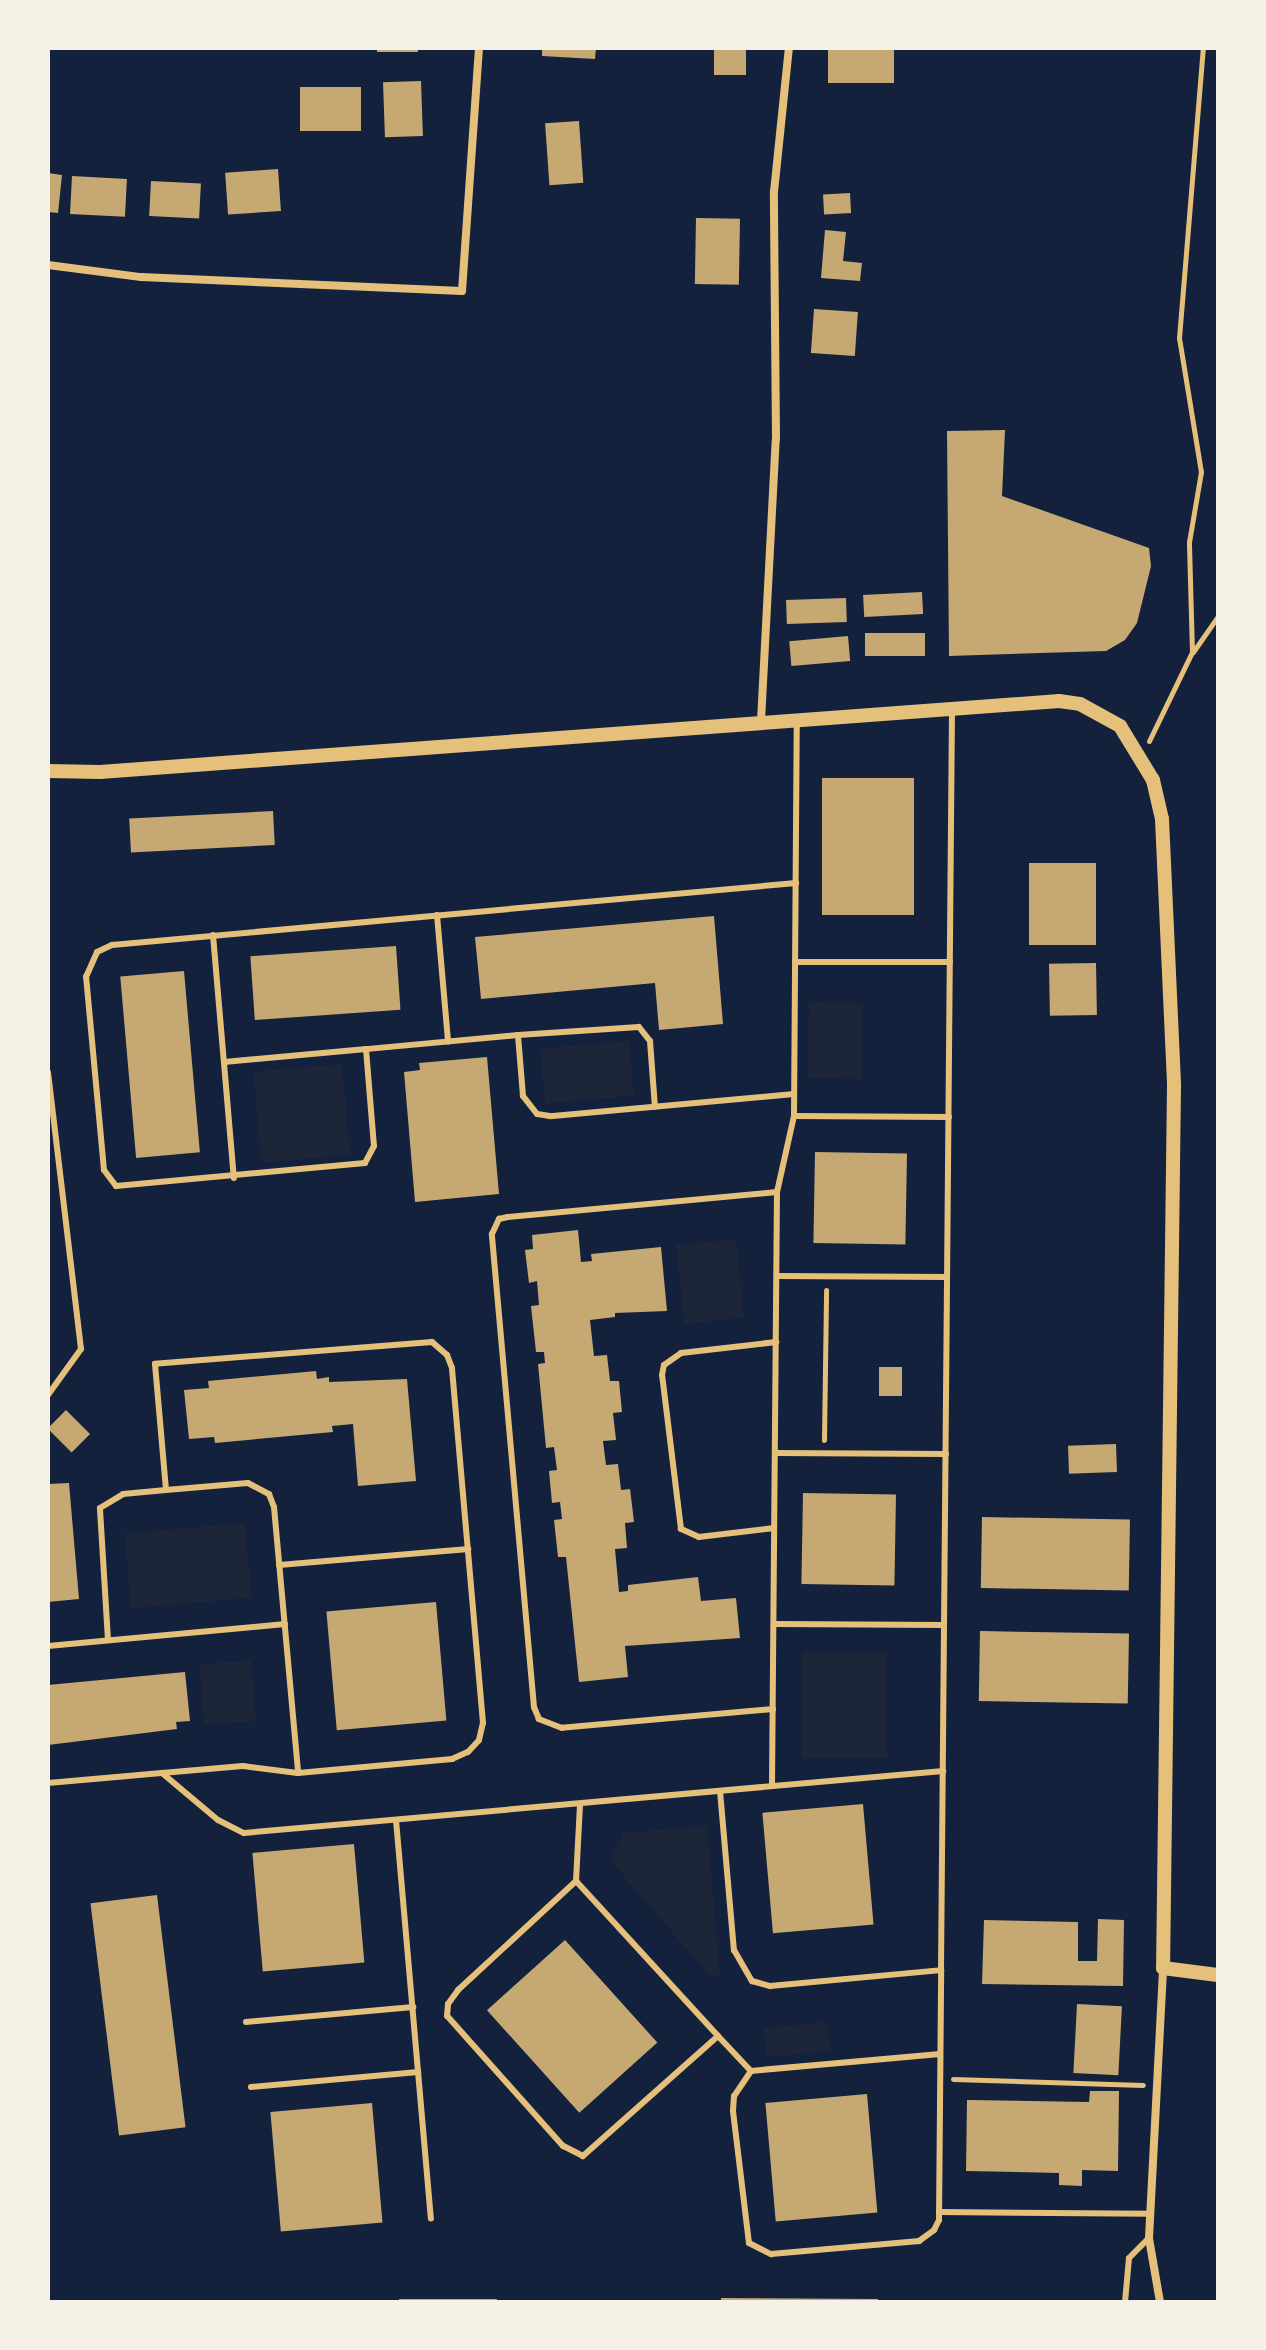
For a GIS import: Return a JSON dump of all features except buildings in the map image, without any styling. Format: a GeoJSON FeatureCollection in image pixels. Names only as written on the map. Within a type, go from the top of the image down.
{"type":"FeatureCollection","features":[{"type":"Feature","properties":{"kind":"street"},"geometry":{"type":"LineString","coordinates":[[48,265],[141,277],[462,291],[479,48]]}},
{"type":"Feature","properties":{"kind":"street"},"geometry":{"type":"LineString","coordinates":[[761,721],[776,439],[774,192],[789,48]]}},
{"type":"Feature","properties":{"kind":"street"},"geometry":{"type":"LineString","coordinates":[[48,771],[100,772],[1059,701],[1090,708],[1120,726],[1141,756],[1162,819],[1174,1086],[1163,1968],[1149,2238],[1160,2302]]}},
{"type":"Feature","properties":{"kind":"street"},"geometry":{"type":"LineString","coordinates":[[1163,1968],[1218,1975]]}},
{"type":"Feature","properties":{"kind":"lane"},"geometry":{"type":"LineString","coordinates":[[751,2071],[734,2096],[733,2111],[744,2233],[757,2251],[771,2254],[919,2241],[934,2230],[939,2212],[952,707]]}},
{"type":"Feature","properties":{"kind":"lane"},"geometry":{"type":"LineString","coordinates":[[772,1786],[777,1192],[794,1116],[797,719]]}},
{"type":"Feature","properties":{"kind":"lane"},"geometry":{"type":"LineString","coordinates":[[366,1049],[374,1146],[365,1163],[128,1188],[107,1179],[86,977],[97,952],[112,945],[796,883]]}},
{"type":"Feature","properties":{"kind":"lane"},"geometry":{"type":"LineString","coordinates":[[437,915],[448,1042]]}},
{"type":"Feature","properties":{"kind":"lane"},"geometry":{"type":"LineString","coordinates":[[213,935],[234,1178]]}},
{"type":"Feature","properties":{"kind":"lane"},"geometry":{"type":"LineString","coordinates":[[795,962],[950,962]]}},
{"type":"Feature","properties":{"kind":"lane"},"geometry":{"type":"LineString","coordinates":[[224,1062],[639,1027],[650,1041],[655,1107]]}},
{"type":"Feature","properties":{"kind":"lane"},"geometry":{"type":"LineString","coordinates":[[518,1035],[523,1096],[537,1114],[794,1094]]}},
{"type":"Feature","properties":{"kind":"lane"},"geometry":{"type":"LineString","coordinates":[[48,1072],[81,1349],[48,1395]]}},
{"type":"Feature","properties":{"kind":"lane"},"geometry":{"type":"LineString","coordinates":[[794,1116],[949,1117]]}},
{"type":"Feature","properties":{"kind":"lane"},"geometry":{"type":"LineString","coordinates":[[773,1709],[562,1728],[539,1719],[534,1707],[492,1234],[499,1219],[508,1217],[777,1192]]}},
{"type":"Feature","properties":{"kind":"lane"},"geometry":{"type":"LineString","coordinates":[[777,1276],[947,1277]]}},
{"type":"Feature","properties":{"kind":"lane"},"geometry":{"type":"LineString","coordinates":[[48,1783],[243,1766],[298,1773],[452,1759],[468,1752],[479,1740],[483,1723],[452,1368],[447,1355],[432,1342],[155,1364],[166,1490]]}},
{"type":"Feature","properties":{"kind":"lane"},"geometry":{"type":"LineString","coordinates":[[774,1528],[699,1537],[681,1529],[662,1375],[664,1365],[681,1353],[776,1342]]}},
{"type":"Feature","properties":{"kind":"lane"},"geometry":{"type":"LineString","coordinates":[[775,1453],[946,1454]]}},
{"type":"Feature","properties":{"kind":"lane"},"geometry":{"type":"LineString","coordinates":[[108,1640],[100,1508],[123,1494],[260,1486],[274,1507],[298,1773]]}},
{"type":"Feature","properties":{"kind":"lane"},"geometry":{"type":"LineString","coordinates":[[279,1565],[468,1549]]}},
{"type":"Feature","properties":{"kind":"lane"},"geometry":{"type":"LineString","coordinates":[[48,1646],[285,1624]]}},
{"type":"Feature","properties":{"kind":"lane"},"geometry":{"type":"LineString","coordinates":[[774,1624],[944,1625]]}},
{"type":"Feature","properties":{"kind":"lane"},"geometry":{"type":"LineString","coordinates":[[162,1773],[225,1825],[244,1833],[943,1771]]}},
{"type":"Feature","properties":{"kind":"lane"},"geometry":{"type":"LineString","coordinates":[[720,1791],[734,1950],[752,1981],[770,1986],[941,1970]]}},
{"type":"Feature","properties":{"kind":"lane"},"geometry":{"type":"LineString","coordinates":[[580,1804],[576,1881],[448,2004],[454,2028],[563,2146],[583,2156],[718,2036]]}},
{"type":"Feature","properties":{"kind":"lane"},"geometry":{"type":"LineString","coordinates":[[396,1820],[431,2218]]}},
{"type":"Feature","properties":{"kind":"lane"},"geometry":{"type":"LineString","coordinates":[[576,1881],[751,2071]]}},
{"type":"Feature","properties":{"kind":"lane"},"geometry":{"type":"LineString","coordinates":[[246,2022],[413,2007]]}},
{"type":"Feature","properties":{"kind":"lane"},"geometry":{"type":"LineString","coordinates":[[751,2071],[940,2054]]}},
{"type":"Feature","properties":{"kind":"lane"},"geometry":{"type":"LineString","coordinates":[[251,2087],[418,2072]]}},
{"type":"Feature","properties":{"kind":"lane"},"geometry":{"type":"LineString","coordinates":[[939,2212],[1150,2214]]}},
{"type":"Feature","properties":{"kind":"lane"},"geometry":{"type":"LineString","coordinates":[[1125,2302],[1129,2258],[1149,2238]]}},
{"type":"Feature","properties":{"kind":"path"},"geometry":{"type":"LineString","coordinates":[[1192,652],[1189,542],[1201,472],[1179,338],[1203,48]]}},
{"type":"Feature","properties":{"kind":"path"},"geometry":{"type":"LineString","coordinates":[[1141,756],[1192,652],[1218,616]]}},
{"type":"Feature","properties":{"kind":"path"},"geometry":{"type":"LineString","coordinates":[[824,1453],[826,1276]]}},
{"type":"Feature","properties":{"kind":"path"},"geometry":{"type":"LineString","coordinates":[[940,2078],[1155,2085]]}},
{"type":"Feature","properties":{"kind":"shaded area"},"geometry":{"type":"Polygon","coordinates":[[[809,1002],[863,1003],[862,1079],[808,1078],[809,1002]]]}},
{"type":"Feature","properties":{"kind":"shaded area"},"geometry":{"type":"Polygon","coordinates":[[[629,1041],[634,1096],[545,1104],[540,1049],[629,1041]]]}},
{"type":"Feature","properties":{"kind":"shaded area"},"geometry":{"type":"Polygon","coordinates":[[[342,1064],[350,1155],[261,1162],[253,1072],[342,1064]]]}},
{"type":"Feature","properties":{"kind":"shaded area"},"geometry":{"type":"Polygon","coordinates":[[[736,1239],[744,1318],[685,1324],[676,1245],[736,1239]]]}},
{"type":"Feature","properties":{"kind":"shaded area"},"geometry":{"type":"Polygon","coordinates":[[[245,1523],[252,1598],[131,1608],[124,1534],[245,1523]]]}},
{"type":"Feature","properties":{"kind":"shaded area"},"geometry":{"type":"Polygon","coordinates":[[[802,1652],[887,1652],[887,1758],[802,1758],[802,1652]]]}},
{"type":"Feature","properties":{"kind":"shaded area"},"geometry":{"type":"Polygon","coordinates":[[[251,1660],[256,1721],[205,1725],[199,1665],[251,1660]]]}},
{"type":"Feature","properties":{"kind":"shaded area"},"geometry":{"type":"Polygon","coordinates":[[[707,1826],[720,1975],[710,1976],[610,1860],[624,1833],[707,1826]]]}},
{"type":"Feature","properties":{"kind":"shaded area"},"geometry":{"type":"Polygon","coordinates":[[[827,2022],[830,2051],[766,2058],[763,2029],[827,2022]]]}}]}
